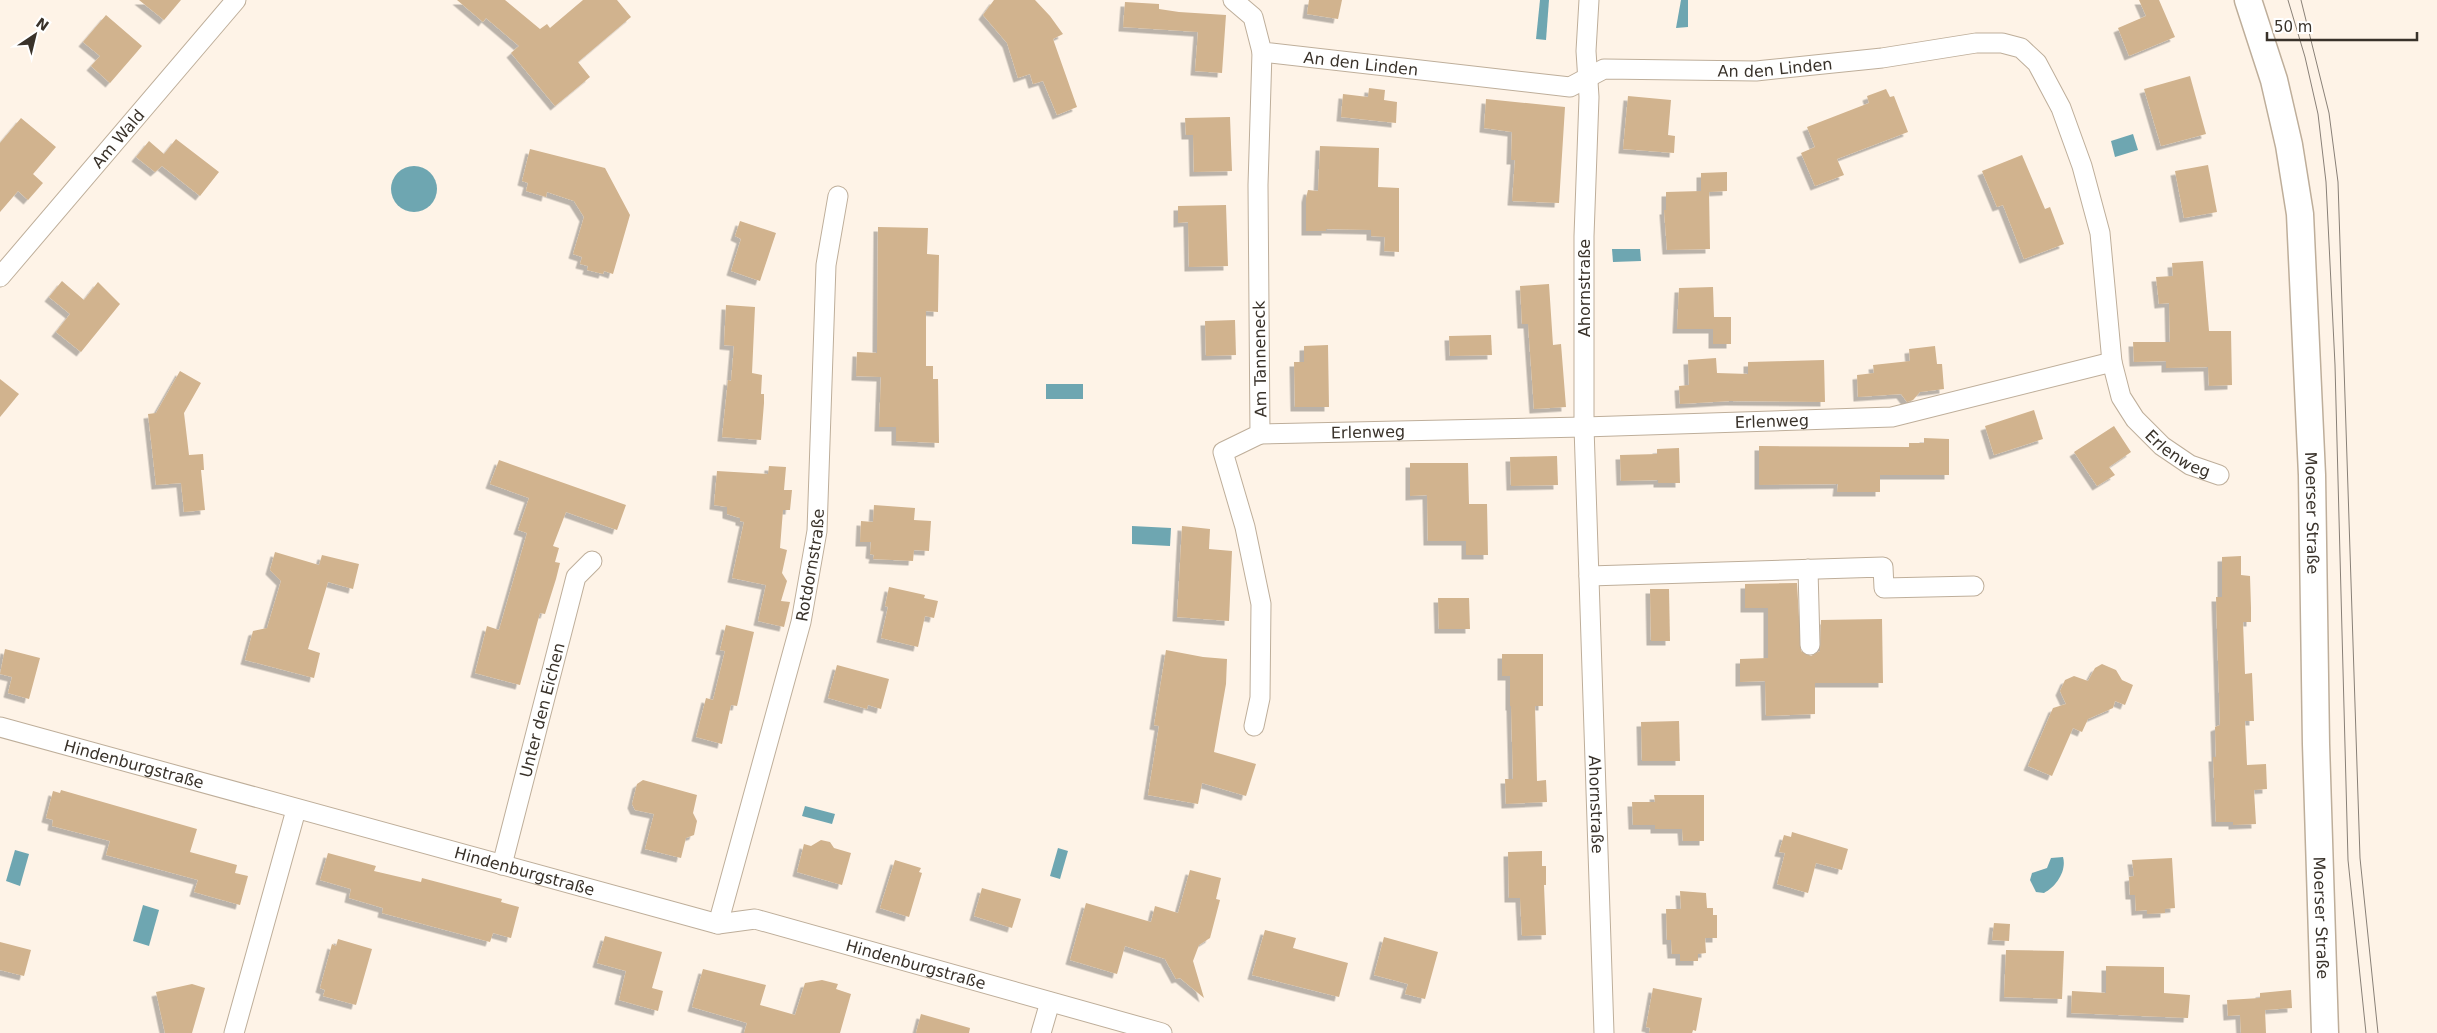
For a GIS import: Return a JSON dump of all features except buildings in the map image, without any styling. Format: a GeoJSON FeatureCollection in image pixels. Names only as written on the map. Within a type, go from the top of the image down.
{"type":"FeatureCollection","features":[{"type":"Feature","properties":{"kind":"main road","name":"Moerser Straße"},"geometry":{"type":"LineString","coordinates":[[2248,0],[2274,80],[2289,144],[2300,214],[2312,475],[2316,744],[2325,1033]]}},
{"type":"Feature","properties":{"kind":"street","name":"Am Wald"},"geometry":{"type":"LineString","coordinates":[[0,277],[236,0]]}},
{"type":"Feature","properties":{"kind":"street"},"geometry":{"type":"LineString","coordinates":[[1233,0],[1253,17],[1262,52]]}},
{"type":"Feature","properties":{"kind":"street","name":"Ahornstraße"},"geometry":{"type":"LineString","coordinates":[[1589,0],[1586,51],[1588,78],[1584,236],[1584,427],[1604,1033]]}},
{"type":"Feature","properties":{"kind":"street","name":"An den Linden"},"geometry":{"type":"LineString","coordinates":[[1262,52],[1570,87],[1604,69],[1756,70],[1882,58],[1976,43],[2002,43],[2021,48],[2036,63],[2061,108],[2082,166],[2100,233],[2112,362]]}},
{"type":"Feature","properties":{"kind":"street","name":"Am Tanneneck"},"geometry":{"type":"LineString","coordinates":[[1254,726],[1260,698],[1261,604],[1245,527],[1222,452],[1260,434],[1258,185],[1262,52]]}},
{"type":"Feature","properties":{"kind":"street","name":"Rotdornstraße"},"geometry":{"type":"LineString","coordinates":[[718,924],[801,622],[817,531],[826,265],[838,196]]}},
{"type":"Feature","properties":{"kind":"street","name":"Erlenweg"},"geometry":{"type":"LineString","coordinates":[[1260,434],[1584,427],[1892,417],[2112,362],[2121,397],[2135,419],[2162,446],[2190,465],[2219,475]]}},
{"type":"Feature","properties":{"kind":"street","name":"Unter den Eichen"},"geometry":{"type":"LineString","coordinates":[[502,865],[576,577],[592,561]]}},
{"type":"Feature","properties":{"kind":"street"},"geometry":{"type":"LineString","coordinates":[[1588,576],[1883,567],[1884,588],[1974,586]]}},
{"type":"Feature","properties":{"kind":"street"},"geometry":{"type":"LineString","coordinates":[[1808,569],[1810,644]]}},
{"type":"Feature","properties":{"kind":"street","name":"Hindenburgstraße"},"geometry":{"type":"LineString","coordinates":[[0,728],[718,924],[755,919],[1162,1033]]}},
{"type":"Feature","properties":{"kind":"street"},"geometry":{"type":"LineString","coordinates":[[234,1033],[296,810]]}},
{"type":"Feature","properties":{"kind":"street"},"geometry":{"type":"LineString","coordinates":[[1041,1033],[1050,1002]]}},
{"type":"Feature","properties":{"kind":"water"},"geometry":{"type":"Polygon","coordinates":[[[1540,0],[1549,0],[1546,40],[1536,39],[1540,0]]]}},
{"type":"Feature","properties":{"kind":"water"},"geometry":{"type":"Polygon","coordinates":[[[1681,0],[1688,0],[1688,27],[1676,28],[1681,0]]]}},
{"type":"Feature","properties":{"kind":"water"},"geometry":{"type":"Polygon","coordinates":[[[2133,134],[2138,150],[2115,157],[2111,141],[2133,134]]]}},
{"type":"Feature","properties":{"kind":"water"},"geometry":{"type":"Polygon","coordinates":[[[414,166],[427,170],[433,176],[437,189],[433,202],[427,208],[414,212],[401,208],[395,202],[391,189],[395,176],[401,170],[414,166]]]}},
{"type":"Feature","properties":{"kind":"water"},"geometry":{"type":"Polygon","coordinates":[[[1612,249],[1640,249],[1641,261],[1613,262],[1612,249]]]}},
{"type":"Feature","properties":{"kind":"water"},"geometry":{"type":"Polygon","coordinates":[[[1046,384],[1083,384],[1083,399],[1046,399],[1046,384]]]}},
{"type":"Feature","properties":{"kind":"water"},"geometry":{"type":"Polygon","coordinates":[[[1132,526],[1171,528],[1170,546],[1132,544],[1132,526]]]}},
{"type":"Feature","properties":{"kind":"water"},"geometry":{"type":"Polygon","coordinates":[[[805,806],[835,814],[832,824],[802,816],[805,806]]]}},
{"type":"Feature","properties":{"kind":"water"},"geometry":{"type":"Polygon","coordinates":[[[1058,848],[1068,851],[1060,879],[1050,876],[1058,848]]]}},
{"type":"Feature","properties":{"kind":"water"},"geometry":{"type":"Polygon","coordinates":[[[15,850],[29,854],[20,886],[6,881],[15,850]]]}},
{"type":"Feature","properties":{"kind":"water"},"geometry":{"type":"Polygon","coordinates":[[[2063,857],[2064,862],[2060,878],[2053,887],[2044,893],[2036,892],[2030,880],[2032,873],[2047,868],[2051,858],[2063,857]]]}},
{"type":"Feature","properties":{"kind":"water"},"geometry":{"type":"Polygon","coordinates":[[[143,905],[159,910],[149,946],[133,941],[143,905]]]}},
{"type":"Feature","properties":{"kind":"tram line"},"geometry":{"type":"LineString","coordinates":[[2288,0],[2305,57],[2318,114],[2326,182],[2335,365],[2348,860],[2366,1033]]}},
{"type":"Feature","properties":{"kind":"tram line"},"geometry":{"type":"LineString","coordinates":[[2301,0],[2329,113],[2338,182],[2360,858],[2378,1033]]}}]}
